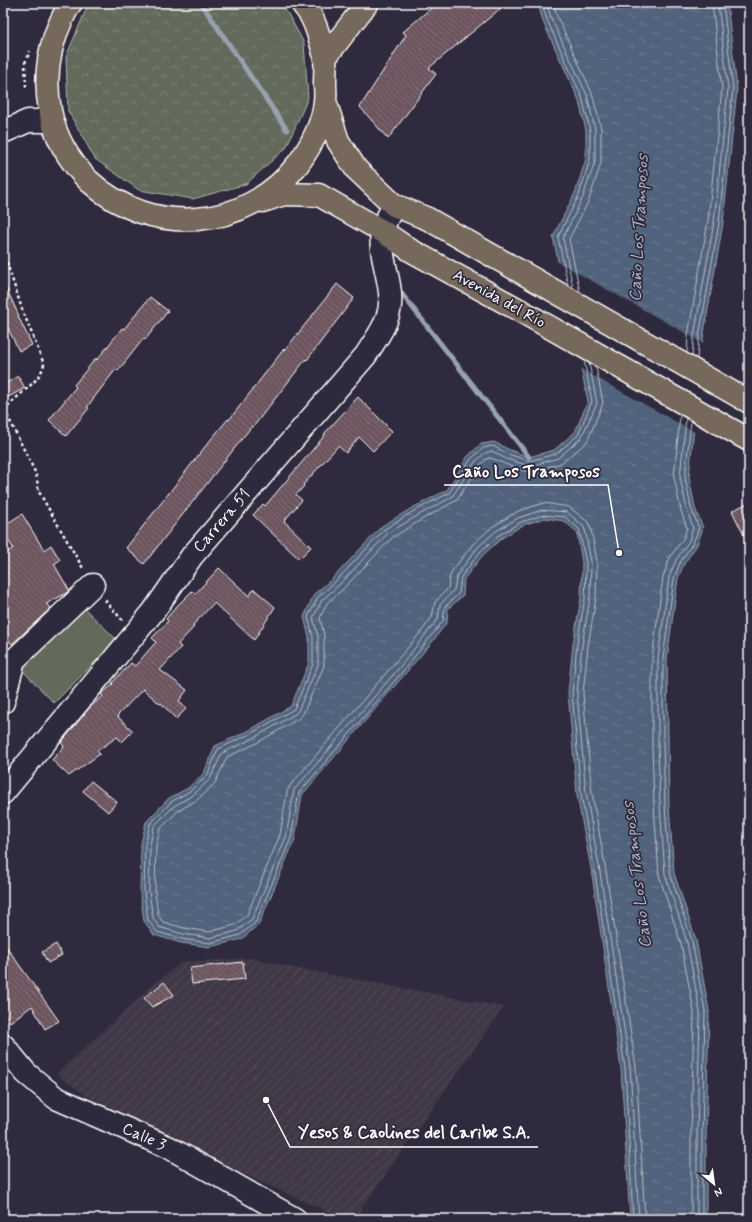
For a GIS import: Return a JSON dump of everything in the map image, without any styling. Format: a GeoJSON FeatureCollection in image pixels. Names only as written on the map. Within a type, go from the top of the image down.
{"type":"FeatureCollection","features":[{"type":"Feature","properties":{"kind":"main road"},"geometry":{"type":"LineString","coordinates":[[70,4],[55,33],[48,62],[47,92],[52,121],[64,148],[80,172],[102,192],[127,207],[155,217],[184,220],[213,218],[242,209],[266,195],[288,177],[305,154],[318,129],[325,101],[325,58],[312,17],[302,3]]}},
{"type":"Feature","properties":{"kind":"main road"},"geometry":{"type":"LineString","coordinates":[[325,58],[367,3]]}},
{"type":"Feature","properties":{"kind":"main road","name":"Avenida del Río"},"geometry":{"type":"LineString","coordinates":[[325,101],[338,141],[356,169],[394,205],[428,219],[746,401]]}},
{"type":"Feature","properties":{"kind":"main road","name":"Avenida del Río"},"geometry":{"type":"LineString","coordinates":[[242,209],[284,194],[319,195],[382,231],[410,250],[749,440]]}},
{"type":"Feature","properties":{"kind":"street"},"geometry":{"type":"LineString","coordinates":[[3,132],[28,120],[52,121]]}},
{"type":"Feature","properties":{"kind":"street"},"geometry":{"type":"LineString","coordinates":[[382,231],[394,205]]}},
{"type":"Feature","properties":{"kind":"street","name":"Carrera 51"},"geometry":{"type":"LineString","coordinates":[[3,789],[153,612],[192,556],[366,355],[388,318],[390,302],[387,273],[381,248],[382,231]]}},
{"type":"Feature","properties":{"kind":"street"},"geometry":{"type":"LineString","coordinates":[[3,702],[9,654],[93,584]]}},
{"type":"Feature","properties":{"kind":"street","name":"Calle 3"},"geometry":{"type":"LineString","coordinates":[[3,1045],[26,1073],[56,1098],[170,1148],[295,1219]]}},
{"type":"Feature","properties":{"kind":"path"},"geometry":{"type":"LineString","coordinates":[[26,92],[25,63],[30,50]]}},
{"type":"Feature","properties":{"kind":"path"},"geometry":{"type":"LineString","coordinates":[[3,251],[22,309],[44,364],[42,372],[34,383],[19,395],[7,408],[7,415],[36,474],[39,492],[93,584],[134,635]]}},
{"type":"Feature","properties":{"kind":"shaded area"},"geometry":{"type":"Polygon","coordinates":[[[252,958],[290,967],[504,1007],[354,1219],[343,1219],[117,1117],[56,1074],[153,985],[182,962],[252,958]]]}},
{"type":"Feature","properties":{"kind":"green space"},"geometry":{"type":"Polygon","coordinates":[[[91,3],[282,3],[304,43],[308,98],[286,148],[246,184],[193,199],[139,190],[95,159],[68,111],[66,57],[87,7],[91,3]]]}},
{"type":"Feature","properties":{"kind":"green space"},"geometry":{"type":"Polygon","coordinates":[[[81,605],[117,640],[54,703],[19,667],[81,605]]]}},
{"type":"Feature","properties":{"kind":"water"},"geometry":{"type":"Polygon","coordinates":[[[538,3],[727,3],[737,89],[723,223],[703,338],[689,477],[695,508],[703,528],[697,545],[684,564],[678,578],[667,659],[669,806],[674,873],[696,940],[709,1011],[706,1219],[630,1219],[621,1068],[591,868],[577,795],[568,693],[573,644],[581,598],[582,563],[577,532],[564,521],[545,518],[523,525],[502,538],[483,555],[464,579],[463,595],[448,609],[447,622],[433,641],[302,795],[295,839],[259,924],[242,939],[210,947],[181,943],[154,935],[144,921],[140,893],[141,844],[146,822],[169,798],[188,788],[204,773],[215,746],[248,731],[291,706],[309,663],[309,637],[304,617],[314,594],[332,579],[382,526],[412,508],[447,490],[468,456],[481,444],[494,442],[529,457],[554,450],[575,432],[588,401],[553,237],[575,193],[586,159],[586,130],[578,98],[543,22],[538,3]]]}},
{"type":"Feature","properties":{"kind":"pier"},"geometry":{"type":"Polygon","coordinates":[[[556,261],[705,344],[696,433],[579,368],[556,261]]]}},
{"type":"Feature","properties":{"kind":"building"},"geometry":{"type":"Polygon","coordinates":[[[437,3],[507,3],[429,68],[436,74],[388,139],[360,107],[406,35],[403,32],[437,3]]]}},
{"type":"Feature","properties":{"kind":"building"},"geometry":{"type":"Polygon","coordinates":[[[3,281],[32,345],[19,351],[5,322],[3,323],[3,281]]]}},
{"type":"Feature","properties":{"kind":"building"},"geometry":{"type":"Polygon","coordinates":[[[337,284],[354,298],[307,360],[306,359],[253,427],[252,426],[144,564],[126,548],[208,443],[228,419],[229,420],[337,284]]]}},
{"type":"Feature","properties":{"kind":"building"},"geometry":{"type":"Polygon","coordinates":[[[150,297],[168,311],[118,371],[116,369],[87,407],[89,408],[66,436],[49,420],[76,387],[74,385],[96,358],[97,360],[122,328],[124,329],[150,297]]]}},
{"type":"Feature","properties":{"kind":"building"},"geometry":{"type":"Polygon","coordinates":[[[18,376],[25,388],[3,400],[3,385],[18,376]]]}},
{"type":"Feature","properties":{"kind":"building"},"geometry":{"type":"Polygon","coordinates":[[[358,397],[392,431],[373,451],[359,437],[346,453],[338,446],[303,485],[304,486],[296,495],[302,500],[284,521],[311,547],[299,559],[253,515],[263,504],[265,506],[325,435],[324,434],[358,397]]]}},
{"type":"Feature","properties":{"kind":"building"},"geometry":{"type":"Polygon","coordinates":[[[749,502],[749,545],[732,511],[749,502]]]}},
{"type":"Feature","properties":{"kind":"building"},"geometry":{"type":"Polygon","coordinates":[[[22,514],[44,550],[51,545],[60,560],[54,564],[69,590],[65,594],[46,604],[51,608],[12,644],[3,635],[3,556],[13,548],[3,532],[3,526],[22,514]]]}},
{"type":"Feature","properties":{"kind":"building"},"geometry":{"type":"Polygon","coordinates":[[[219,568],[249,596],[254,589],[275,607],[254,640],[214,603],[192,626],[194,627],[178,644],[181,647],[160,670],[187,690],[179,701],[186,709],[176,719],[161,703],[160,704],[143,689],[117,716],[133,731],[122,742],[117,737],[97,751],[100,754],[69,776],[52,760],[64,746],[61,743],[89,708],[103,696],[101,694],[113,684],[112,683],[131,663],[135,666],[156,642],[152,638],[168,621],[166,619],[176,607],[192,591],[195,594],[219,568]]]}},
{"type":"Feature","properties":{"kind":"building"},"geometry":{"type":"Polygon","coordinates":[[[91,781],[117,802],[108,812],[83,791],[91,781]]]}},
{"type":"Feature","properties":{"kind":"building"},"geometry":{"type":"Polygon","coordinates":[[[3,942],[59,1021],[45,1029],[32,1006],[10,1022],[3,1012],[3,942]]]}},
{"type":"Feature","properties":{"kind":"building"},"geometry":{"type":"Polygon","coordinates":[[[56,944],[62,955],[48,963],[42,952],[56,944]]]}},
{"type":"Feature","properties":{"kind":"building"},"geometry":{"type":"Polygon","coordinates":[[[243,962],[245,979],[192,984],[190,968],[243,962]]]}},
{"type":"Feature","properties":{"kind":"building"},"geometry":{"type":"Polygon","coordinates":[[[164,982],[174,995],[152,1007],[144,998],[164,982]]]}},
{"type":"Feature","properties":{"kind":"waterway"},"geometry":{"type":"LineString","coordinates":[[201,3],[287,130]]}},
{"type":"Feature","properties":{"kind":"waterway"},"geometry":{"type":"LineString","coordinates":[[398,289],[529,457]]}},
{"type":"Feature","properties":{"kind":"place","name":"Caño Los Tramposos"},"geometry":{"type":"Point","coordinates":[619,553]}},
{"type":"Feature","properties":{"kind":"place","name":"Yesos & Caolines del Caribe S.A."},"geometry":{"type":"Point","coordinates":[266,1100]}}]}
